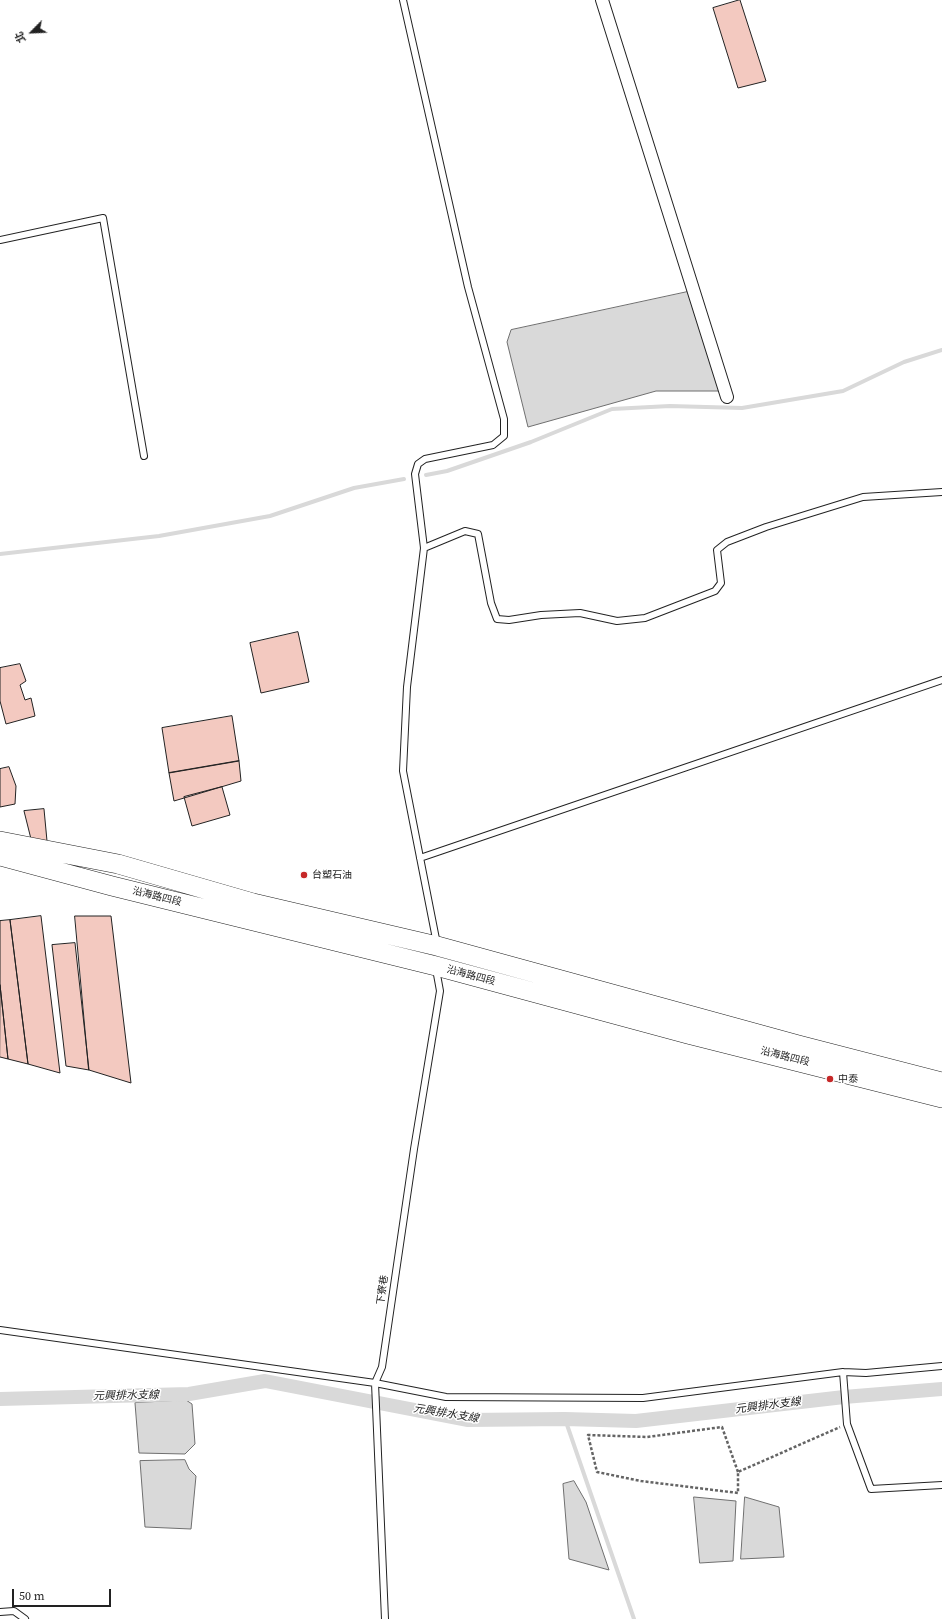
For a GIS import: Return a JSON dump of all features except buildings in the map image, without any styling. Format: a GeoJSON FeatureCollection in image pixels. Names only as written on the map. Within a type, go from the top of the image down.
{"type":"FeatureCollection","features":[{"type":"Feature","properties":{"kind":"main road","name":"沿海路四段"},"geometry":{"type":"LineString","coordinates":[[0,841],[118,864],[436,956],[688,1034],[942,1082]]}},
{"type":"Feature","properties":{"kind":"main road","name":"沿海路四段"},"geometry":{"type":"LineString","coordinates":[[0,856],[127,890],[436,956]]}},
{"type":"Feature","properties":{"kind":"main road","name":"沿海路四段"},"geometry":{"type":"LineString","coordinates":[[834,1062],[942,1098]]}},
{"type":"Feature","properties":{"kind":"street"},"geometry":{"type":"LineString","coordinates":[[602,0],[727,397]]}},
{"type":"Feature","properties":{"kind":"lane","name":"下寮巷"},"geometry":{"type":"LineString","coordinates":[[385,1619],[375,1383],[382,1367],[413,1157],[440,991],[436,956],[420,858],[404,771],[407,687],[423,567],[424,548],[415,474],[418,464],[425,459],[493,445],[504,436],[504,419],[468,287],[403,0]]}},
{"type":"Feature","properties":{"kind":"lane"},"geometry":{"type":"LineString","coordinates":[[0,240],[103,218],[144,456]]}},
{"type":"Feature","properties":{"kind":"lane"},"geometry":{"type":"LineString","coordinates":[[424,548],[465,531],[478,534],[491,603],[497,619],[509,620],[541,615],[580,613],[617,621],[644,618],[715,591],[721,583],[717,550],[728,542],[766,527],[864,497],[942,492]]}},
{"type":"Feature","properties":{"kind":"lane"},"geometry":{"type":"LineString","coordinates":[[420,858],[942,680]]}},
{"type":"Feature","properties":{"kind":"lane"},"geometry":{"type":"LineString","coordinates":[[0,1330],[181,1357],[375,1383],[446,1397],[643,1398],[843,1372],[866,1373],[942,1366]]}},
{"type":"Feature","properties":{"kind":"lane"},"geometry":{"type":"LineString","coordinates":[[843,1372],[847,1424],[871,1489],[942,1486]]}},
{"type":"Feature","properties":{"kind":"lane"},"geometry":{"type":"LineString","coordinates":[[0,1612],[14,1611],[25,1619]]}},
{"type":"Feature","properties":{"kind":"path"},"geometry":{"type":"LineString","coordinates":[[738,1472],[847,1424]]}},
{"type":"Feature","properties":{"kind":"path"},"geometry":{"type":"LineString","coordinates":[[722,1427],[738,1472],[738,1493],[640,1481],[597,1472],[588,1435],[647,1437],[722,1427]]}},
{"type":"Feature","properties":{"kind":"shaded area"},"geometry":{"type":"Polygon","coordinates":[[[692,291],[720,391],[656,391],[528,427],[507,342],[511,330],[692,291]]]}},
{"type":"Feature","properties":{"kind":"shaded area"},"geometry":{"type":"Polygon","coordinates":[[[186,1400],[192,1404],[195,1444],[185,1454],[139,1453],[135,1403],[186,1400]]]}},
{"type":"Feature","properties":{"kind":"shaded area"},"geometry":{"type":"Polygon","coordinates":[[[185,1460],[189,1469],[196,1476],[191,1529],[145,1527],[140,1461],[185,1460]]]}},
{"type":"Feature","properties":{"kind":"shaded area"},"geometry":{"type":"Polygon","coordinates":[[[574,1481],[586,1502],[609,1570],[569,1559],[563,1484],[574,1481]]]}},
{"type":"Feature","properties":{"kind":"shaded area"},"geometry":{"type":"Polygon","coordinates":[[[694,1497],[736,1501],[733,1561],[700,1563],[694,1497]]]}},
{"type":"Feature","properties":{"kind":"shaded area"},"geometry":{"type":"Polygon","coordinates":[[[745,1497],[779,1507],[784,1557],[741,1559],[745,1497]]]}},
{"type":"Feature","properties":{"kind":"waterway"},"geometry":{"type":"LineString","coordinates":[[426,475],[447,471],[531,442],[612,409],[670,406],[742,408],[843,391],[904,362],[942,350]]}},
{"type":"Feature","properties":{"kind":"waterway"},"geometry":{"type":"LineString","coordinates":[[0,554],[159,536],[270,516],[354,488],[404,479]]}},
{"type":"Feature","properties":{"kind":"waterway","name":"元興排水支線"},"geometry":{"type":"LineString","coordinates":[[0,1399],[189,1394],[265,1381],[467,1420],[565,1419],[636,1421],[844,1397],[942,1389]]}},
{"type":"Feature","properties":{"kind":"waterway"},"geometry":{"type":"LineString","coordinates":[[565,1419],[634,1619]]}},
{"type":"Feature","properties":{"kind":"place","name":"台塑石油"},"geometry":{"type":"Point","coordinates":[304,875]}},
{"type":"Feature","properties":{"kind":"place","name":"中泰"},"geometry":{"type":"Point","coordinates":[830,1079]}}]}
